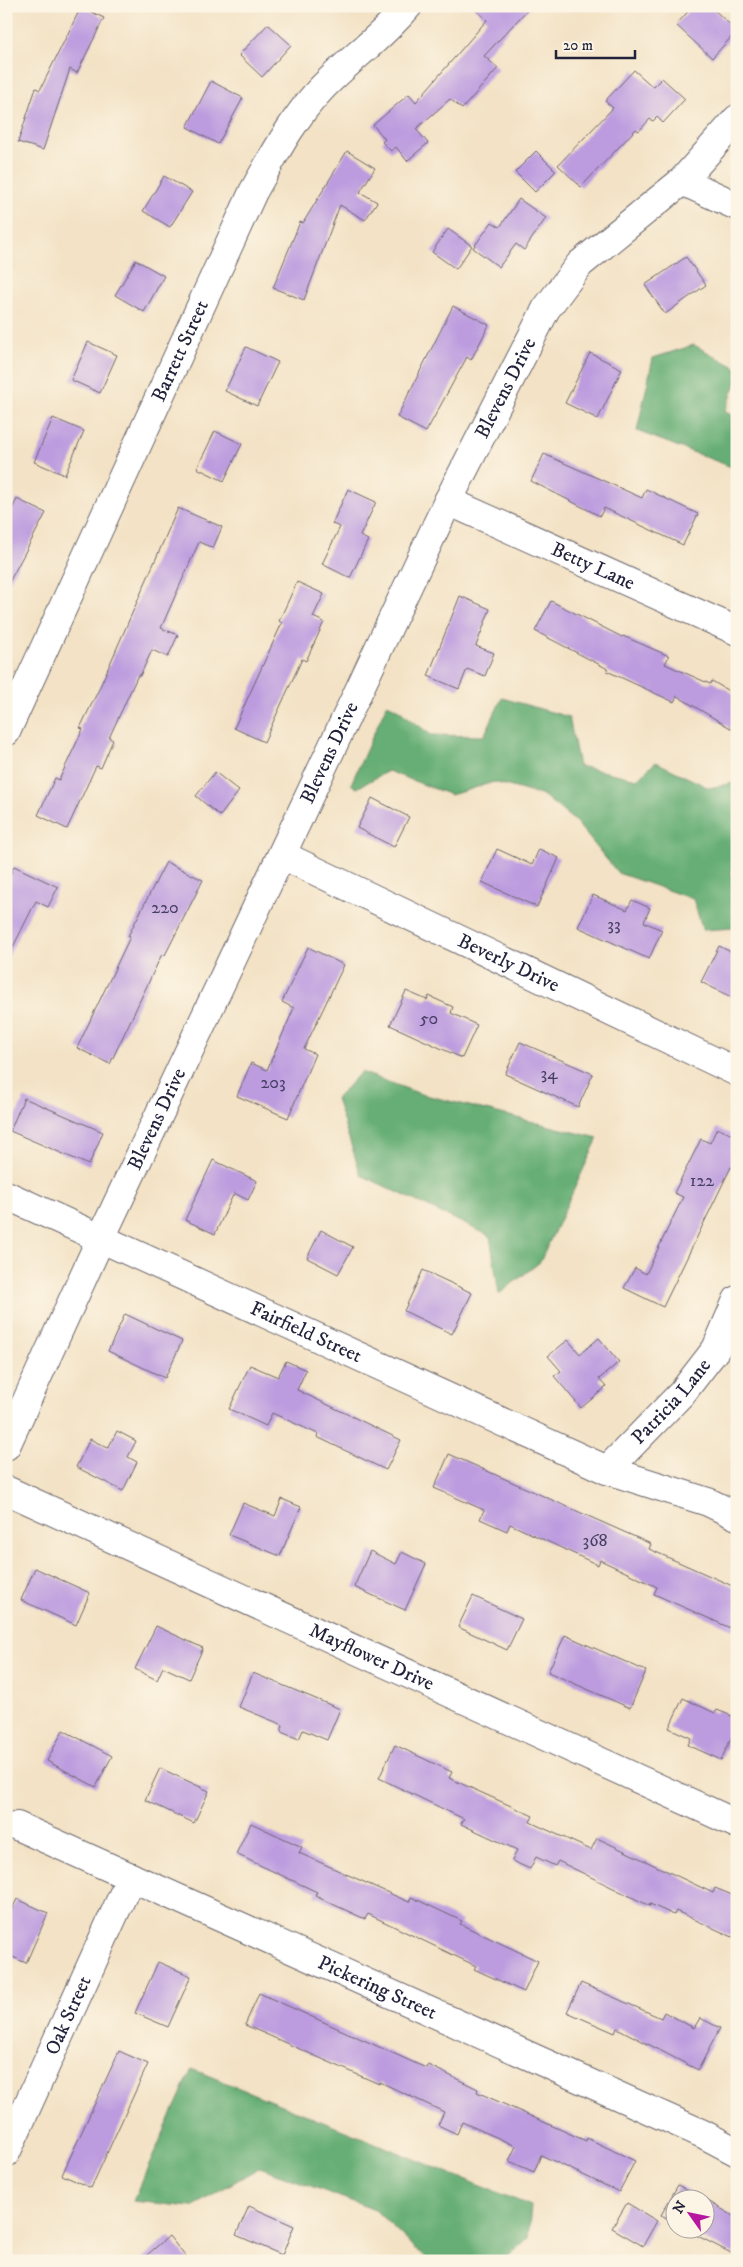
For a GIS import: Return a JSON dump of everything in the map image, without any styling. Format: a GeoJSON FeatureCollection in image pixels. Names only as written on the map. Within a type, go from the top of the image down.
{"type":"FeatureCollection","features":[{"type":"Feature","properties":{"kind":"street","name":"Barrett Street"},"geometry":{"type":"LineString","coordinates":[[6,732],[15,691],[253,192],[284,138],[320,90],[390,28],[408,6]]}},
{"type":"Feature","properties":{"kind":"street","name":"Blevens Drive"},"geometry":{"type":"LineString","coordinates":[[6,1446],[101,1238],[448,501],[546,309],[580,264],[682,182],[737,119]]}},
{"type":"Feature","properties":{"kind":"street"},"geometry":{"type":"LineString","coordinates":[[682,182],[737,206]]}},
{"type":"Feature","properties":{"kind":"street","name":"Betty Lane"},"geometry":{"type":"LineString","coordinates":[[448,501],[737,631]]}},
{"type":"Feature","properties":{"kind":"street","name":"Beverly Drive"},"geometry":{"type":"LineString","coordinates":[[282,855],[737,1072]]}},
{"type":"Feature","properties":{"kind":"street","name":"Fairfield Street"},"geometry":{"type":"LineString","coordinates":[[6,1195],[607,1470],[708,1502],[737,1516]]}},
{"type":"Feature","properties":{"kind":"street","name":"Patricia Lane"},"geometry":{"type":"LineString","coordinates":[[607,1470],[682,1393],[716,1349],[737,1300]]}},
{"type":"Feature","properties":{"kind":"street","name":"Mayflower Drive"},"geometry":{"type":"LineString","coordinates":[[6,1490],[737,1824]]}},
{"type":"Feature","properties":{"kind":"street","name":"Pickering Street"},"geometry":{"type":"LineString","coordinates":[[17,1826],[703,2134],[737,2152]]}},
{"type":"Feature","properties":{"kind":"street","name":"Oak Street"},"geometry":{"type":"LineString","coordinates":[[6,2154],[131,1877]]}},
{"type":"Feature","properties":{"kind":"green space"},"geometry":{"type":"Polygon","coordinates":[[[694,345],[737,368],[737,381],[725,412],[737,417],[737,469],[637,431],[653,358],[694,345]]]}},
{"type":"Feature","properties":{"kind":"green space"},"geometry":{"type":"Polygon","coordinates":[[[502,698],[569,717],[579,766],[637,779],[656,762],[709,788],[737,782],[737,866],[731,868],[735,928],[703,930],[693,899],[618,873],[576,822],[544,796],[494,782],[451,795],[388,771],[357,788],[351,784],[387,704],[396,708],[431,735],[484,736],[502,698]]]}},
{"type":"Feature","properties":{"kind":"green space"},"geometry":{"type":"Polygon","coordinates":[[[361,1072],[421,1094],[598,1138],[540,1262],[499,1294],[490,1236],[361,1175],[336,1099],[361,1072]]]}},
{"type":"Feature","properties":{"kind":"green space"},"geometry":{"type":"Polygon","coordinates":[[[192,2069],[531,2206],[528,2238],[503,2261],[429,2261],[375,2210],[260,2167],[192,2207],[133,2201],[192,2069]]]}},
{"type":"Feature","properties":{"kind":"building"},"geometry":{"type":"Polygon","coordinates":[[[472,6],[531,6],[484,56],[498,68],[462,109],[450,99],[416,129],[428,143],[407,161],[396,147],[391,151],[382,142],[385,139],[373,125],[409,94],[416,102],[487,20],[472,6]]]}},
{"type":"Feature","properties":{"kind":"building"},"geometry":{"type":"Polygon","coordinates":[[[693,6],[710,6],[737,31],[712,58],[676,25],[693,6]]]}},
{"type":"Feature","properties":{"kind":"building"},"geometry":{"type":"Polygon","coordinates":[[[81,7],[104,18],[77,73],[70,69],[43,150],[18,142],[36,88],[40,90],[81,7]]]}},
{"type":"Feature","properties":{"kind":"building"},"geometry":{"type":"Polygon","coordinates":[[[268,24],[291,45],[262,77],[239,55],[268,24]]]}},
{"type":"Feature","properties":{"kind":"building"},"geometry":{"type":"Polygon","coordinates":[[[634,70],[653,87],[662,78],[685,99],[663,123],[657,117],[653,121],[650,119],[639,131],[636,129],[581,187],[558,165],[613,108],[605,101],[634,70]]]}},
{"type":"Feature","properties":{"kind":"building"},"geometry":{"type":"Polygon","coordinates":[[[211,81],[243,98],[218,144],[187,127],[211,81]]]}},
{"type":"Feature","properties":{"kind":"building"},"geometry":{"type":"Polygon","coordinates":[[[347,151],[375,168],[360,192],[377,202],[365,220],[340,205],[304,300],[273,288],[300,222],[303,223],[347,151]]]}},
{"type":"Feature","properties":{"kind":"building"},"geometry":{"type":"Polygon","coordinates":[[[536,151],[556,171],[535,192],[515,172],[536,151]]]}},
{"type":"Feature","properties":{"kind":"building"},"geometry":{"type":"Polygon","coordinates":[[[164,176],[192,192],[170,227],[143,211],[164,176]]]}},
{"type":"Feature","properties":{"kind":"building"},"geometry":{"type":"Polygon","coordinates":[[[519,199],[546,218],[524,250],[516,244],[499,267],[473,248],[492,222],[500,227],[519,199]]]}},
{"type":"Feature","properties":{"kind":"building"},"geometry":{"type":"Polygon","coordinates":[[[448,229],[472,246],[456,269],[432,252],[448,229]]]}},
{"type":"Feature","properties":{"kind":"building"},"geometry":{"type":"Polygon","coordinates":[[[686,257],[706,285],[665,314],[645,285],[686,257]]]}},
{"type":"Feature","properties":{"kind":"building"},"geometry":{"type":"Polygon","coordinates":[[[136,260],[164,276],[144,312],[115,295],[136,260]]]}},
{"type":"Feature","properties":{"kind":"building"},"geometry":{"type":"Polygon","coordinates":[[[453,306],[489,325],[471,360],[467,357],[426,432],[397,417],[453,306]]]}},
{"type":"Feature","properties":{"kind":"building"},"geometry":{"type":"Polygon","coordinates":[[[88,342],[117,355],[100,393],[71,380],[88,342]]]}},
{"type":"Feature","properties":{"kind":"building"},"geometry":{"type":"Polygon","coordinates":[[[246,347],[278,362],[257,406],[225,391],[246,347]]]}},
{"type":"Feature","properties":{"kind":"building"},"geometry":{"type":"Polygon","coordinates":[[[590,353],[622,369],[598,419],[565,403],[590,353]]]}},
{"type":"Feature","properties":{"kind":"building"},"geometry":{"type":"Polygon","coordinates":[[[53,418],[84,431],[65,475],[34,462],[53,418]]]}},
{"type":"Feature","properties":{"kind":"building"},"geometry":{"type":"Polygon","coordinates":[[[215,431],[242,444],[224,481],[197,468],[215,431]]]}},
{"type":"Feature","properties":{"kind":"building"},"geometry":{"type":"Polygon","coordinates":[[[544,454],[642,498],[646,489],[698,514],[683,545],[604,508],[600,516],[531,481],[544,454]]]}},
{"type":"Feature","properties":{"kind":"building"},"geometry":{"type":"Polygon","coordinates":[[[348,489],[376,502],[360,536],[368,540],[350,578],[322,564],[340,527],[332,524],[348,489]]]}},
{"type":"Feature","properties":{"kind":"building"},"geometry":{"type":"Polygon","coordinates":[[[17,499],[46,513],[6,588],[6,521],[17,499]]]}},
{"type":"Feature","properties":{"kind":"building"},"geometry":{"type":"Polygon","coordinates":[[[178,508],[222,527],[213,548],[199,542],[161,628],[178,635],[168,657],[152,650],[140,676],[138,675],[109,738],[113,740],[101,768],[96,766],[67,829],[38,815],[55,778],[59,780],[83,729],[80,728],[178,508]]]}},
{"type":"Feature","properties":{"kind":"building"},"geometry":{"type":"Polygon","coordinates":[[[297,582],[324,594],[313,617],[324,622],[306,661],[302,659],[264,742],[234,728],[282,623],[279,621],[297,582]]]}},
{"type":"Feature","properties":{"kind":"building"},"geometry":{"type":"Polygon","coordinates":[[[460,596],[490,609],[476,646],[494,653],[485,676],[467,669],[459,689],[428,676],[460,596]]]}},
{"type":"Feature","properties":{"kind":"building"},"geometry":{"type":"Polygon","coordinates":[[[551,601],[622,637],[669,656],[665,664],[710,684],[712,681],[737,696],[737,732],[677,696],[674,702],[607,671],[608,669],[535,631],[551,601]]]}},
{"type":"Feature","properties":{"kind":"building"},"geometry":{"type":"Polygon","coordinates":[[[215,772],[239,791],[220,816],[196,796],[215,772]]]}},
{"type":"Feature","properties":{"kind":"building"},"geometry":{"type":"Polygon","coordinates":[[[372,798],[409,817],[394,847],[357,828],[372,798]]]}},
{"type":"Feature","properties":{"kind":"building"},"geometry":{"type":"Polygon","coordinates":[[[497,849],[532,865],[539,849],[559,858],[537,907],[482,882],[497,849]]]}},
{"type":"Feature","properties":{"kind":"building"},"geometry":{"type":"Polygon","coordinates":[[[166,862],[203,880],[165,955],[162,954],[110,1064],[77,1048],[130,937],[128,936],[166,862]]]}},
{"type":"Feature","properties":{"kind":"building"},"geometry":{"type":"Polygon","coordinates":[[[14,866],[58,887],[48,907],[36,901],[6,961],[6,883],[14,866]]]}},
{"type":"Feature","properties":{"kind":"building"},"geometry":{"type":"Polygon","coordinates":[[[593,895],[627,910],[632,900],[650,908],[644,922],[662,930],[649,959],[578,927],[593,895]]]}},
{"type":"Feature","properties":{"kind":"building"},"geometry":{"type":"Polygon","coordinates":[[[719,946],[737,955],[737,1000],[701,982],[719,946]]]}},
{"type":"Feature","properties":{"kind":"building"},"geometry":{"type":"Polygon","coordinates":[[[308,947],[344,965],[304,1049],[315,1054],[288,1118],[237,1096],[251,1063],[267,1070],[294,1008],[282,1002],[308,947]]]}},
{"type":"Feature","properties":{"kind":"building"},"geometry":{"type":"Polygon","coordinates":[[[406,991],[427,1000],[429,996],[453,1007],[451,1013],[477,1025],[462,1058],[390,1025],[406,991]]]}},
{"type":"Feature","properties":{"kind":"building"},"geometry":{"type":"Polygon","coordinates":[[[520,1042],[593,1074],[578,1107],[505,1074],[520,1042]]]}},
{"type":"Feature","properties":{"kind":"building"},"geometry":{"type":"Polygon","coordinates":[[[24,1098],[103,1132],[89,1165],[10,1131],[24,1098]]]}},
{"type":"Feature","properties":{"kind":"building"},"geometry":{"type":"Polygon","coordinates":[[[717,1128],[737,1137],[737,1170],[731,1167],[663,1307],[624,1288],[635,1268],[646,1274],[683,1197],[674,1193],[701,1139],[710,1143],[717,1128]]]}},
{"type":"Feature","properties":{"kind":"building"},"geometry":{"type":"Polygon","coordinates":[[[213,1160],[257,1181],[248,1200],[234,1193],[215,1234],[185,1220],[213,1160]]]}},
{"type":"Feature","properties":{"kind":"building"},"geometry":{"type":"Polygon","coordinates":[[[321,1230],[353,1247],[338,1274],[307,1258],[321,1230]]]}},
{"type":"Feature","properties":{"kind":"building"},"geometry":{"type":"Polygon","coordinates":[[[423,1270],[472,1293],[452,1334],[404,1311],[423,1270]]]}},
{"type":"Feature","properties":{"kind":"building"},"geometry":{"type":"Polygon","coordinates":[[[125,1314],[182,1341],[165,1378],[108,1351],[125,1314]]]}},
{"type":"Feature","properties":{"kind":"building"},"geometry":{"type":"Polygon","coordinates":[[[599,1338],[619,1362],[599,1379],[606,1387],[581,1408],[554,1376],[561,1371],[548,1356],[568,1340],[580,1354],[599,1338]]]}},
{"type":"Feature","properties":{"kind":"building"},"geometry":{"type":"Polygon","coordinates":[[[286,1361],[306,1370],[297,1390],[401,1440],[386,1470],[317,1437],[318,1434],[272,1413],[266,1426],[229,1409],[250,1365],[278,1377],[286,1361]]]}},
{"type":"Feature","properties":{"kind":"building"},"geometry":{"type":"Polygon","coordinates":[[[117,1431],[136,1441],[128,1457],[137,1462],[123,1491],[76,1467],[90,1439],[108,1448],[117,1431]]]}},
{"type":"Feature","properties":{"kind":"building"},"geometry":{"type":"Polygon","coordinates":[[[449,1454],[651,1544],[649,1549],[737,1588],[737,1631],[654,1594],[657,1587],[600,1560],[598,1565],[510,1524],[507,1531],[480,1519],[484,1510],[434,1488],[449,1454]]]}},
{"type":"Feature","properties":{"kind":"building"},"geometry":{"type":"Polygon","coordinates":[[[282,1499],[301,1507],[280,1556],[229,1535],[243,1503],[275,1516],[282,1499]]]}},
{"type":"Feature","properties":{"kind":"building"},"geometry":{"type":"Polygon","coordinates":[[[370,1551],[396,1564],[402,1552],[426,1564],[405,1610],[354,1587],[370,1551]]]}},
{"type":"Feature","properties":{"kind":"building"},"geometry":{"type":"Polygon","coordinates":[[[35,1568],[90,1593],[76,1625],[21,1600],[35,1568]]]}},
{"type":"Feature","properties":{"kind":"building"},"geometry":{"type":"Polygon","coordinates":[[[473,1596],[522,1619],[507,1650],[458,1627],[473,1596]]]}},
{"type":"Feature","properties":{"kind":"building"},"geometry":{"type":"Polygon","coordinates":[[[156,1626],[203,1648],[189,1679],[163,1667],[157,1680],[135,1669],[156,1626]]]}},
{"type":"Feature","properties":{"kind":"building"},"geometry":{"type":"Polygon","coordinates":[[[565,1635],[646,1671],[630,1708],[548,1672],[565,1635]]]}},
{"type":"Feature","properties":{"kind":"building"},"geometry":{"type":"Polygon","coordinates":[[[253,1673],[340,1709],[327,1740],[303,1730],[299,1739],[281,1732],[283,1725],[239,1707],[253,1673]]]}},
{"type":"Feature","properties":{"kind":"building"},"geometry":{"type":"Polygon","coordinates":[[[683,1698],[715,1713],[717,1710],[737,1718],[737,1726],[721,1760],[688,1745],[691,1738],[669,1728],[683,1698]]]}},
{"type":"Feature","properties":{"kind":"building"},"geometry":{"type":"Polygon","coordinates":[[[63,1730],[112,1756],[96,1787],[47,1761],[63,1730]]]}},
{"type":"Feature","properties":{"kind":"building"},"geometry":{"type":"Polygon","coordinates":[[[395,1745],[452,1772],[449,1778],[533,1816],[530,1822],[591,1850],[597,1838],[713,1893],[715,1888],[737,1897],[737,1939],[676,1911],[674,1915],[650,1904],[650,1906],[558,1861],[555,1866],[536,1857],[530,1869],[512,1861],[517,1850],[461,1824],[464,1819],[379,1778],[395,1745]]]}},
{"type":"Feature","properties":{"kind":"building"},"geometry":{"type":"Polygon","coordinates":[[[160,1768],[209,1791],[194,1823],[145,1800],[160,1768]]]}},
{"type":"Feature","properties":{"kind":"building"},"geometry":{"type":"Polygon","coordinates":[[[251,1823],[302,1847],[299,1853],[409,1902],[411,1897],[462,1921],[460,1924],[538,1961],[524,1992],[474,1969],[476,1966],[368,1914],[365,1919],[315,1896],[317,1892],[236,1854],[251,1823]]]}},
{"type":"Feature","properties":{"kind":"building"},"geometry":{"type":"Polygon","coordinates":[[[17,1899],[48,1913],[26,1963],[6,1954],[6,1921],[17,1899]]]}},
{"type":"Feature","properties":{"kind":"building"},"geometry":{"type":"Polygon","coordinates":[[[158,1962],[191,1976],[168,2027],[135,2013],[158,1962]]]}},
{"type":"Feature","properties":{"kind":"building"},"geometry":{"type":"Polygon","coordinates":[[[581,1983],[661,2018],[664,2012],[694,2028],[700,2018],[720,2028],[698,2070],[617,2028],[615,2033],[567,2012],[581,1983]]]}},
{"type":"Feature","properties":{"kind":"building"},"geometry":{"type":"Polygon","coordinates":[[[259,1993],[426,2068],[428,2065],[478,2089],[477,2092],[586,2141],[587,2138],[635,2161],[619,2192],[541,2155],[534,2172],[509,2161],[516,2146],[462,2122],[457,2134],[438,2125],[444,2112],[380,2082],[379,2084],[245,2025],[259,1993]]]}},
{"type":"Feature","properties":{"kind":"building"},"geometry":{"type":"Polygon","coordinates":[[[119,2051],[148,2064],[91,2188],[62,2175],[119,2051]]]}},
{"type":"Feature","properties":{"kind":"building"},"geometry":{"type":"Polygon","coordinates":[[[678,2185],[687,2190],[675,2190],[678,2185]]]}},
{"type":"Feature","properties":{"kind":"building"},"geometry":{"type":"Polygon","coordinates":[[[627,2203],[657,2221],[643,2246],[612,2228],[627,2203]]]}},
{"type":"Feature","properties":{"kind":"building"},"geometry":{"type":"Polygon","coordinates":[[[249,2206],[294,2226],[282,2255],[236,2235],[249,2206]]]}},
{"type":"Feature","properties":{"kind":"building"},"geometry":{"type":"Polygon","coordinates":[[[666,2206],[666,2218],[661,2215],[666,2206]]]}},
{"type":"Feature","properties":{"kind":"building"},"geometry":{"type":"Polygon","coordinates":[[[716,2206],[737,2218],[737,2256],[706,2240],[716,2240],[716,2206]]]}},
{"type":"Feature","properties":{"kind":"building"},"geometry":{"type":"Polygon","coordinates":[[[169,2236],[189,2261],[140,2261],[169,2236]]]}}]}
